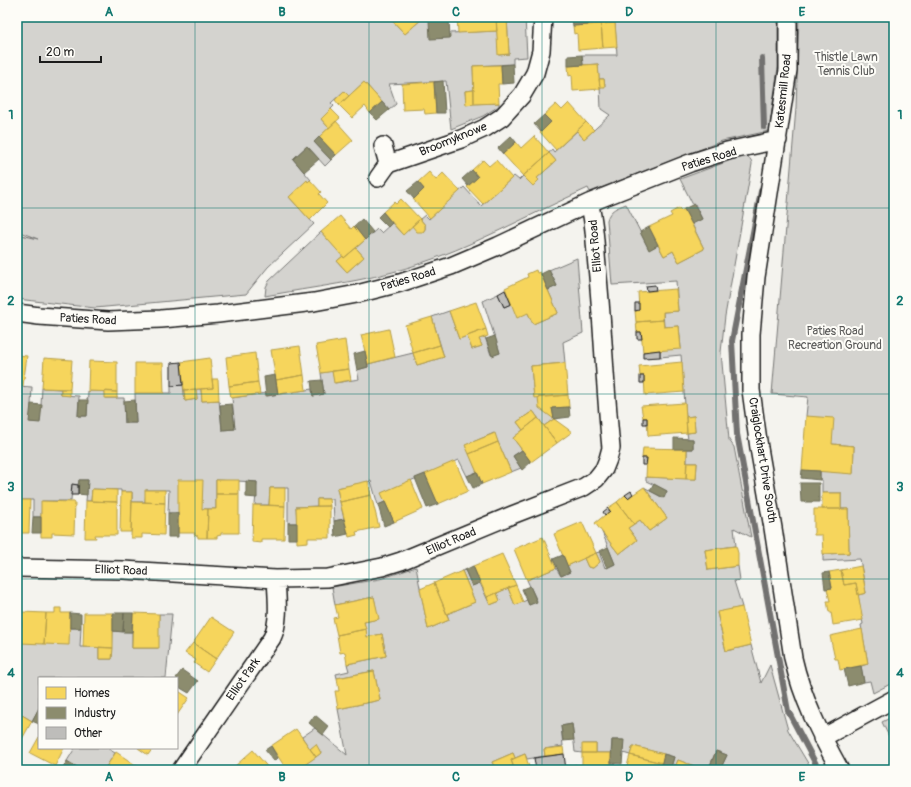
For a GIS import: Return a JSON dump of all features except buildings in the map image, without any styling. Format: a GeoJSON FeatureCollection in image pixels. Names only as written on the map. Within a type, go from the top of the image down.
{"type":"FeatureCollection","features":[{"type":"Feature","properties":{"kind":"street","name":"Broomyknowe"},"geometry":{"type":"LineString","coordinates":[[388,164],[461,138],[485,128],[502,117],[522,95],[535,73],[541,51],[543,17]]}},
{"type":"Feature","properties":{"kind":"street","name":"Katesmill Road"},"geometry":{"type":"LineString","coordinates":[[778,140],[788,70],[788,17]]}},
{"type":"Feature","properties":{"kind":"street","name":"Paties Road"},"geometry":{"type":"LineString","coordinates":[[17,313],[108,321],[161,319],[218,314],[321,301],[357,294],[400,283],[451,266],[498,246],[589,203],[690,163],[727,151],[778,140]]}},
{"type":"Feature","properties":{"kind":"street","name":"Craiglockhart Drive South"},"geometry":{"type":"LineString","coordinates":[[778,140],[756,277],[751,334],[751,390],[759,448],[774,528],[797,676],[822,738],[840,770]]}},
{"type":"Feature","properties":{"kind":"street"},"geometry":{"type":"LineString","coordinates":[[378,178],[388,164],[383,146]]}},
{"type":"Feature","properties":{"kind":"street","name":"Elliot Road"},"geometry":{"type":"LineString","coordinates":[[17,568],[123,570],[276,579],[328,578],[382,568],[584,487],[596,479],[604,469],[611,448],[600,294],[592,213],[589,203]]}},
{"type":"Feature","properties":{"kind":"street","name":"Elliot Park"},"geometry":{"type":"LineString","coordinates":[[181,770],[275,632],[277,621],[276,579]]}},
{"type":"Feature","properties":{"kind":"street"},"geometry":{"type":"LineString","coordinates":[[822,738],[894,699]]}},
{"type":"Feature","properties":{"kind":"green space"},"geometry":{"type":"Polygon","coordinates":[[[17,17],[389,17],[405,34],[424,17],[426,17],[450,33],[497,31],[499,55],[509,54],[507,17],[525,17],[527,57],[513,58],[513,64],[473,66],[474,90],[465,91],[466,104],[499,103],[499,106],[483,116],[451,129],[446,81],[389,84],[396,104],[389,110],[364,82],[349,96],[344,91],[331,103],[334,106],[321,119],[329,128],[314,142],[331,160],[325,166],[307,146],[293,159],[311,180],[308,182],[307,181],[289,197],[314,224],[268,267],[246,294],[95,308],[17,299],[17,234],[38,239],[17,231],[17,17]]]}},
{"type":"Feature","properties":{"kind":"green space"},"geometry":{"type":"Polygon","coordinates":[[[557,17],[778,17],[778,67],[769,131],[722,141],[590,192],[588,188],[456,250],[410,267],[374,277],[265,296],[266,287],[269,281],[321,232],[343,256],[337,261],[347,272],[364,257],[356,248],[377,229],[381,233],[392,223],[403,235],[412,226],[423,232],[425,225],[420,219],[425,215],[429,219],[464,187],[481,206],[514,176],[519,180],[523,176],[533,186],[539,180],[537,178],[556,161],[549,153],[552,149],[554,152],[577,131],[584,139],[610,115],[601,109],[600,87],[605,86],[604,79],[599,79],[598,64],[583,65],[582,55],[617,55],[615,23],[588,25],[588,18],[556,19],[557,17]]]}},
{"type":"Feature","properties":{"kind":"green space"},"geometry":{"type":"Polygon","coordinates":[[[799,17],[894,17],[894,682],[873,693],[870,681],[864,682],[861,666],[868,664],[861,625],[863,624],[858,595],[866,593],[860,559],[823,561],[823,554],[849,553],[848,509],[841,509],[841,493],[822,493],[820,471],[853,473],[854,446],[832,444],[806,416],[808,397],[772,394],[796,108],[799,17]]]}},
{"type":"Feature","properties":{"kind":"green space"},"geometry":{"type":"Polygon","coordinates":[[[745,155],[750,159],[752,164],[725,316],[721,352],[729,440],[734,447],[751,537],[734,528],[736,546],[705,550],[708,570],[738,566],[740,580],[734,581],[742,607],[717,613],[726,651],[751,645],[761,683],[770,665],[788,730],[812,770],[720,770],[727,755],[716,751],[708,770],[693,770],[694,766],[678,760],[676,765],[672,764],[674,757],[633,746],[630,755],[623,753],[623,740],[612,740],[611,753],[596,753],[596,744],[583,744],[582,753],[575,752],[572,724],[561,726],[563,746],[544,749],[545,756],[527,759],[525,754],[515,758],[513,753],[492,762],[496,770],[297,770],[321,753],[316,745],[310,749],[302,737],[315,728],[347,755],[338,709],[380,700],[374,671],[337,678],[336,674],[349,671],[347,664],[386,656],[382,634],[367,637],[364,622],[378,619],[374,597],[335,605],[332,587],[380,579],[416,567],[428,629],[449,620],[447,614],[475,602],[462,571],[465,570],[472,586],[480,583],[490,605],[500,601],[497,593],[508,588],[515,605],[527,600],[529,605],[537,601],[527,580],[556,568],[561,576],[570,572],[567,566],[584,558],[588,567],[593,568],[600,562],[596,553],[599,552],[605,568],[615,564],[602,532],[619,554],[637,540],[628,528],[640,520],[649,531],[667,518],[644,487],[663,498],[667,491],[646,481],[646,477],[696,479],[697,463],[687,463],[687,449],[693,449],[693,439],[688,439],[687,433],[695,432],[694,416],[686,417],[681,355],[660,357],[660,350],[681,348],[679,326],[664,327],[663,312],[678,311],[676,281],[612,285],[607,220],[612,211],[626,204],[649,249],[658,245],[664,256],[673,251],[679,262],[704,249],[692,224],[702,219],[680,179],[745,155]]]}},
{"type":"Feature","properties":{"kind":"green space"},"geometry":{"type":"Polygon","coordinates":[[[577,258],[583,333],[563,342],[565,363],[531,366],[534,397],[538,397],[554,419],[544,426],[533,411],[517,422],[523,430],[513,438],[522,450],[513,456],[521,468],[511,472],[494,433],[466,445],[477,472],[467,476],[459,460],[382,493],[385,502],[378,505],[371,481],[337,488],[344,519],[334,521],[333,499],[317,499],[317,506],[296,507],[297,523],[288,523],[288,488],[270,488],[269,505],[255,505],[257,482],[216,480],[216,509],[202,509],[178,513],[168,513],[169,490],[146,490],[145,502],[132,502],[132,492],[92,489],[91,501],[86,501],[88,480],[79,480],[78,485],[72,485],[71,501],[42,501],[41,517],[33,517],[33,500],[17,500],[17,386],[32,387],[30,422],[40,422],[42,388],[61,389],[61,395],[79,396],[78,416],[87,416],[88,391],[105,391],[106,398],[124,398],[125,423],[136,423],[135,393],[171,393],[171,386],[183,385],[185,401],[197,399],[196,389],[201,389],[202,401],[219,400],[222,430],[235,429],[232,398],[266,393],[267,396],[312,389],[313,396],[324,394],[321,373],[332,371],[335,383],[359,379],[357,370],[368,367],[368,364],[413,353],[417,365],[444,357],[432,317],[449,311],[459,339],[467,336],[472,349],[482,346],[479,339],[485,337],[491,355],[500,353],[483,301],[498,294],[504,307],[511,304],[528,313],[533,324],[558,313],[548,290],[557,286],[549,270],[577,258]]]}},
{"type":"Feature","properties":{"kind":"green space"},"geometry":{"type":"Polygon","coordinates":[[[159,614],[172,614],[166,677],[38,677],[38,710],[32,721],[17,712],[17,627],[21,627],[20,643],[70,628],[81,628],[80,647],[99,647],[99,659],[112,659],[113,631],[132,632],[132,648],[158,648],[159,614]]]}},
{"type":"Feature","properties":{"kind":"green space"},"geometry":{"type":"Polygon","coordinates":[[[894,716],[894,747],[882,722],[894,716]]]}},
{"type":"Feature","properties":{"kind":"green space"},"geometry":{"type":"Polygon","coordinates":[[[74,749],[109,749],[115,753],[104,770],[75,770],[67,761],[74,749]]]}},
{"type":"Feature","properties":{"kind":"waterway"},"geometry":{"type":"LineString","coordinates":[[762,58],[764,127]]}},
{"type":"Feature","properties":{"kind":"waterway"},"geometry":{"type":"LineString","coordinates":[[761,191],[732,341],[737,434],[788,711],[819,770]]}},
{"type":"Feature","properties":{"kind":"park label","name":"Thistle Lawn Tennis Club"},"geometry":{"type":"Point","coordinates":[846,64]}},
{"type":"Feature","properties":{"kind":"park label","name":"Paties Road Recreation Ground"},"geometry":{"type":"Point","coordinates":[835,338]}}]}
